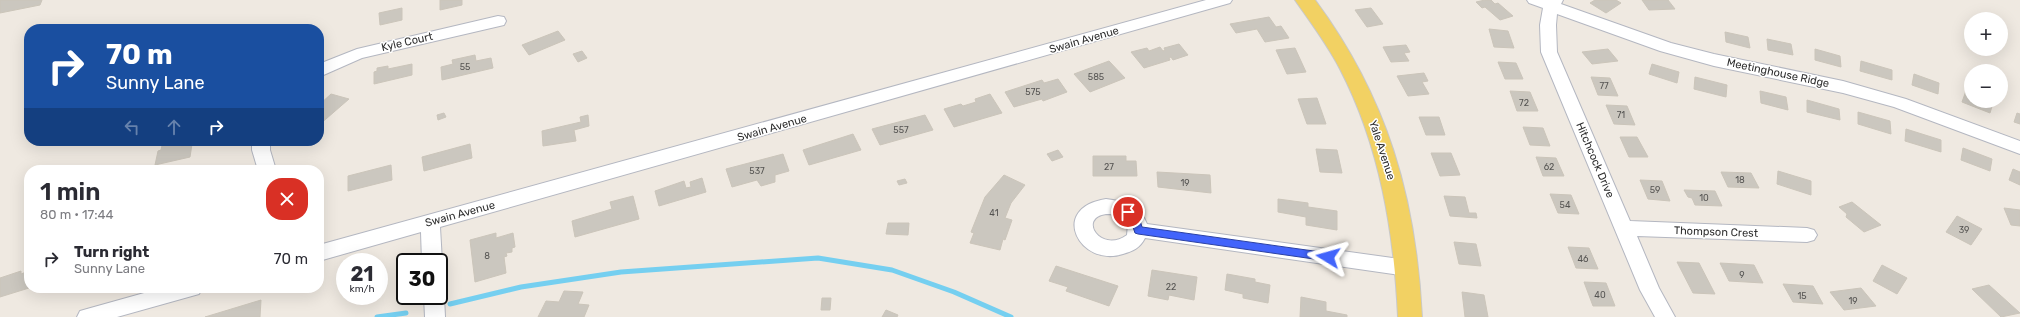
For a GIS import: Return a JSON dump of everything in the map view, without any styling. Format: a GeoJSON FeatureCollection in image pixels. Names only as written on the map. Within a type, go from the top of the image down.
{"type":"FeatureCollection","features":[{"type":"Feature","properties":{"kind":"main road","name":"Yale Avenue"},"geometry":{"type":"LineString","coordinates":[[1305,0],[1339,50],[1371,117],[1384,152],[1395,190],[1402,225],[1407,268],[1410,317]]}},
{"type":"Feature","properties":{"kind":"street","name":"Swain Avenue"},"geometry":{"type":"LineString","coordinates":[[324,252],[1224,0]]}},
{"type":"Feature","properties":{"kind":"street","name":"Meetinghouse Ridge"},"geometry":{"type":"LineString","coordinates":[[1547,2],[1666,47],[1714,60],[1843,87],[1900,102],[2020,148]]}},
{"type":"Feature","properties":{"kind":"street","name":"Hitchcock Drive"},"geometry":{"type":"LineString","coordinates":[[1547,2],[1549,52],[1650,290],[1665,317]]}},
{"type":"Feature","properties":{"kind":"street","name":"Kyle Court"},"geometry":{"type":"LineString","coordinates":[[324,69],[357,54],[498,21]]}},
{"type":"Feature","properties":{"kind":"street"},"geometry":{"type":"LineString","coordinates":[[261,146],[266,165]]}},
{"type":"Feature","properties":{"kind":"street"},"geometry":{"type":"LineString","coordinates":[[430,223],[432,253]]}},
{"type":"Feature","properties":{"kind":"street","name":"Thompson Crest"},"geometry":{"type":"LineString","coordinates":[[1624,228],[1807,235]]}},
{"type":"Feature","properties":{"kind":"street"},"geometry":{"type":"LineString","coordinates":[[1138,230],[1407,268]]}},
{"type":"Feature","properties":{"kind":"street"},"geometry":{"type":"LineString","coordinates":[[87,317],[174,293]]}},
{"type":"Feature","properties":{"kind":"street"},"geometry":{"type":"LineString","coordinates":[[434,305],[435,317]]}},
{"type":"Feature","properties":{"kind":"building"},"geometry":{"type":"Polygon","coordinates":[[[0,0],[42,0],[40,5],[0,13],[0,0]]]}},
{"type":"Feature","properties":{"kind":"building"},"geometry":{"type":"Polygon","coordinates":[[[440,0],[462,0],[462,5],[440,10],[440,0]]]}},
{"type":"Feature","properties":{"kind":"building"},"geometry":{"type":"Polygon","coordinates":[[[1491,0],[1495,4],[1498,3],[1513,16],[1500,20],[1485,7],[1482,8],[1476,2],[1491,0]]]}},
{"type":"Feature","properties":{"kind":"building"},"geometry":{"type":"Polygon","coordinates":[[[1595,0],[1616,0],[1621,3],[1606,13],[1590,3],[1595,0]]]}},
{"type":"Feature","properties":{"kind":"building"},"geometry":{"type":"Polygon","coordinates":[[[1642,0],[1668,0],[1675,9],[1649,10],[1642,0]]]}},
{"type":"Feature","properties":{"kind":"building"},"geometry":{"type":"Polygon","coordinates":[[[402,8],[402,20],[380,25],[379,13],[402,8]]]}},
{"type":"Feature","properties":{"kind":"building"},"geometry":{"type":"Polygon","coordinates":[[[1371,8],[1383,24],[1367,27],[1355,10],[1371,8]]]}},
{"type":"Feature","properties":{"kind":"building"},"geometry":{"type":"Polygon","coordinates":[[[1269,17],[1276,27],[1281,26],[1289,38],[1265,42],[1257,29],[1236,33],[1230,24],[1269,17]]]}},
{"type":"Feature","properties":{"kind":"building"},"geometry":{"type":"Polygon","coordinates":[[[1489,29],[1508,31],[1514,48],[1494,47],[1489,29]]]}},
{"type":"Feature","properties":{"kind":"building"},"geometry":{"type":"Polygon","coordinates":[[[558,31],[565,40],[529,55],[522,45],[558,31]]]}},
{"type":"Feature","properties":{"kind":"building"},"geometry":{"type":"Polygon","coordinates":[[[1725,32],[1748,37],[1750,48],[1726,42],[1725,32]]]}},
{"type":"Feature","properties":{"kind":"building"},"geometry":{"type":"Polygon","coordinates":[[[1767,39],[1791,44],[1793,55],[1768,50],[1767,39]]]}},
{"type":"Feature","properties":{"kind":"building"},"geometry":{"type":"Polygon","coordinates":[[[1179,44],[1188,55],[1173,60],[1171,57],[1169,58],[1170,60],[1144,68],[1131,52],[1147,48],[1149,51],[1160,47],[1163,51],[1165,50],[1164,48],[1179,44]]]}},
{"type":"Feature","properties":{"kind":"building"},"geometry":{"type":"Polygon","coordinates":[[[1406,45],[1410,52],[1404,53],[1409,61],[1391,62],[1383,47],[1406,45]]]}},
{"type":"Feature","properties":{"kind":"building"},"geometry":{"type":"Polygon","coordinates":[[[1295,48],[1306,72],[1287,74],[1276,50],[1295,48]]]}},
{"type":"Feature","properties":{"kind":"building"},"geometry":{"type":"Polygon","coordinates":[[[1608,49],[1618,61],[1592,64],[1582,52],[1608,49]]]}},
{"type":"Feature","properties":{"kind":"building"},"geometry":{"type":"Polygon","coordinates":[[[1815,49],[1840,56],[1841,67],[1815,60],[1815,49]]]}},
{"type":"Feature","properties":{"kind":"building"},"geometry":{"type":"Polygon","coordinates":[[[582,51],[587,58],[578,62],[573,54],[582,51]]]}},
{"type":"Feature","properties":{"kind":"building"},"geometry":{"type":"Polygon","coordinates":[[[475,55],[476,61],[491,58],[493,68],[442,80],[441,67],[453,64],[452,60],[475,55]]]}},
{"type":"Feature","properties":{"kind":"building"},"geometry":{"type":"Polygon","coordinates":[[[1109,61],[1125,78],[1090,92],[1074,74],[1109,61]]]}},
{"type":"Feature","properties":{"kind":"building"},"geometry":{"type":"Polygon","coordinates":[[[1861,61],[1892,70],[1892,80],[1860,71],[1861,61]]]}},
{"type":"Feature","properties":{"kind":"building"},"geometry":{"type":"Polygon","coordinates":[[[1498,62],[1516,63],[1523,79],[1505,79],[1498,62]]]}},
{"type":"Feature","properties":{"kind":"building"},"geometry":{"type":"Polygon","coordinates":[[[412,64],[412,75],[374,84],[374,72],[377,71],[377,68],[388,66],[388,69],[412,64]]]}},
{"type":"Feature","properties":{"kind":"building"},"geometry":{"type":"Polygon","coordinates":[[[1652,64],[1679,72],[1677,83],[1649,74],[1652,64]]]}},
{"type":"Feature","properties":{"kind":"building"},"geometry":{"type":"Polygon","coordinates":[[[1424,73],[1428,81],[1422,82],[1429,94],[1408,96],[1397,76],[1424,73]]]}},
{"type":"Feature","properties":{"kind":"building"},"geometry":{"type":"Polygon","coordinates":[[[1914,74],[1939,83],[1938,94],[1912,85],[1914,74]]]}},
{"type":"Feature","properties":{"kind":"building"},"geometry":{"type":"Polygon","coordinates":[[[1591,77],[1610,78],[1618,96],[1598,95],[1591,77]]]}},
{"type":"Feature","properties":{"kind":"building"},"geometry":{"type":"Polygon","coordinates":[[[1695,77],[1727,85],[1726,97],[1694,89],[1695,77]]]}},
{"type":"Feature","properties":{"kind":"building"},"geometry":{"type":"Polygon","coordinates":[[[1058,79],[1067,92],[1043,101],[1042,99],[1014,107],[1005,92],[1042,80],[1044,83],[1058,79]]]}},
{"type":"Feature","properties":{"kind":"building"},"geometry":{"type":"Polygon","coordinates":[[[1510,91],[1530,92],[1538,111],[1517,111],[1510,91]]]}},
{"type":"Feature","properties":{"kind":"building"},"geometry":{"type":"Polygon","coordinates":[[[1760,91],[1786,97],[1788,110],[1761,103],[1760,91]]]}},
{"type":"Feature","properties":{"kind":"building"},"geometry":{"type":"Polygon","coordinates":[[[331,94],[349,99],[324,121],[324,100],[331,94]]]}},
{"type":"Feature","properties":{"kind":"building"},"geometry":{"type":"Polygon","coordinates":[[[990,94],[1002,113],[954,127],[944,109],[961,104],[963,106],[976,102],[975,99],[990,94]]]}},
{"type":"Feature","properties":{"kind":"building"},"geometry":{"type":"Polygon","coordinates":[[[1317,98],[1326,124],[1307,124],[1298,99],[1317,98]]]}},
{"type":"Feature","properties":{"kind":"building"},"geometry":{"type":"Polygon","coordinates":[[[1807,100],[1839,109],[1840,120],[1807,112],[1807,100]]]}},
{"type":"Feature","properties":{"kind":"building"},"geometry":{"type":"Polygon","coordinates":[[[1606,105],[1627,106],[1635,125],[1614,124],[1606,105]]]}},
{"type":"Feature","properties":{"kind":"building"},"geometry":{"type":"Polygon","coordinates":[[[1977,108],[1992,108],[1990,113],[1977,108]]]}},
{"type":"Feature","properties":{"kind":"building"},"geometry":{"type":"Polygon","coordinates":[[[1858,112],[1890,121],[1891,134],[1858,124],[1858,112]]]}},
{"type":"Feature","properties":{"kind":"building"},"geometry":{"type":"Polygon","coordinates":[[[444,113],[446,117],[438,120],[437,115],[444,113]]]}},
{"type":"Feature","properties":{"kind":"building"},"geometry":{"type":"Polygon","coordinates":[[[2017,113],[2020,114],[2020,124],[2014,122],[2017,113]]]}},
{"type":"Feature","properties":{"kind":"building"},"geometry":{"type":"Polygon","coordinates":[[[588,115],[589,126],[574,130],[576,141],[543,146],[542,131],[581,122],[580,117],[588,115]]]}},
{"type":"Feature","properties":{"kind":"building"},"geometry":{"type":"Polygon","coordinates":[[[925,115],[933,130],[880,145],[872,129],[925,115]]]}},
{"type":"Feature","properties":{"kind":"building"},"geometry":{"type":"Polygon","coordinates":[[[1419,117],[1439,117],[1445,135],[1426,135],[1419,117]]]}},
{"type":"Feature","properties":{"kind":"building"},"geometry":{"type":"Polygon","coordinates":[[[1523,127],[1543,128],[1550,146],[1530,145],[1523,127]]]}},
{"type":"Feature","properties":{"kind":"building"},"geometry":{"type":"Polygon","coordinates":[[[1906,129],[1941,140],[1941,152],[1905,141],[1906,129]]]}},
{"type":"Feature","properties":{"kind":"building"},"geometry":{"type":"Polygon","coordinates":[[[853,134],[861,150],[809,165],[803,150],[853,134]]]}},
{"type":"Feature","properties":{"kind":"building"},"geometry":{"type":"Polygon","coordinates":[[[1620,137],[1637,137],[1648,157],[1629,157],[1620,137]]]}},
{"type":"Feature","properties":{"kind":"building"},"geometry":{"type":"Polygon","coordinates":[[[470,144],[472,158],[424,171],[422,157],[470,144]]]}},
{"type":"Feature","properties":{"kind":"building"},"geometry":{"type":"Polygon","coordinates":[[[162,146],[192,146],[190,157],[155,165],[158,151],[161,150],[162,146]]]}},
{"type":"Feature","properties":{"kind":"building"},"geometry":{"type":"Polygon","coordinates":[[[1963,148],[1992,159],[1990,171],[1961,160],[1963,148]]]}},
{"type":"Feature","properties":{"kind":"building"},"geometry":{"type":"Polygon","coordinates":[[[1316,149],[1337,150],[1342,173],[1320,172],[1316,149]]]}},
{"type":"Feature","properties":{"kind":"building"},"geometry":{"type":"Polygon","coordinates":[[[1058,150],[1063,157],[1052,161],[1047,154],[1058,150]]]}},
{"type":"Feature","properties":{"kind":"building"},"geometry":{"type":"Polygon","coordinates":[[[1431,153],[1451,153],[1460,175],[1440,176],[1431,153]]]}},
{"type":"Feature","properties":{"kind":"building"},"geometry":{"type":"Polygon","coordinates":[[[783,154],[789,171],[775,175],[775,182],[761,186],[757,180],[732,187],[726,169],[783,154]]]}},
{"type":"Feature","properties":{"kind":"building"},"geometry":{"type":"Polygon","coordinates":[[[1093,156],[1126,156],[1126,161],[1136,161],[1137,176],[1093,176],[1093,156]]]}},
{"type":"Feature","properties":{"kind":"building"},"geometry":{"type":"Polygon","coordinates":[[[1536,157],[1556,158],[1564,176],[1543,176],[1536,157]]]}},
{"type":"Feature","properties":{"kind":"building"},"geometry":{"type":"Polygon","coordinates":[[[391,165],[392,180],[348,191],[348,176],[391,165]]]}},
{"type":"Feature","properties":{"kind":"building"},"geometry":{"type":"Polygon","coordinates":[[[2013,169],[2020,172],[2020,185],[2009,180],[2013,169]]]}},
{"type":"Feature","properties":{"kind":"building"},"geometry":{"type":"Polygon","coordinates":[[[1778,171],[1811,181],[1811,195],[1777,184],[1778,171]]]}},
{"type":"Feature","properties":{"kind":"building"},"geometry":{"type":"Polygon","coordinates":[[[1157,172],[1210,175],[1211,193],[1158,187],[1157,172]]]}},
{"type":"Feature","properties":{"kind":"building"},"geometry":{"type":"Polygon","coordinates":[[[1721,172],[1751,173],[1759,188],[1728,187],[1721,172]]]}},
{"type":"Feature","properties":{"kind":"building"},"geometry":{"type":"Polygon","coordinates":[[[1004,175],[1025,185],[1011,203],[1005,218],[1012,220],[1005,240],[1003,239],[1000,250],[970,243],[974,233],[971,232],[985,197],[1004,175]]]}},
{"type":"Feature","properties":{"kind":"building"},"geometry":{"type":"Polygon","coordinates":[[[702,178],[706,192],[659,206],[655,191],[684,181],[686,188],[691,187],[690,182],[702,178]]]}},
{"type":"Feature","properties":{"kind":"building"},"geometry":{"type":"Polygon","coordinates":[[[905,179],[907,183],[899,185],[897,181],[905,179]]]}},
{"type":"Feature","properties":{"kind":"building"},"geometry":{"type":"Polygon","coordinates":[[[1640,180],[1662,181],[1670,201],[1648,199],[1640,180]]]}},
{"type":"Feature","properties":{"kind":"building"},"geometry":{"type":"Polygon","coordinates":[[[1684,190],[1715,191],[1722,206],[1695,205],[1692,198],[1688,197],[1684,190]]]}},
{"type":"Feature","properties":{"kind":"building"},"geometry":{"type":"Polygon","coordinates":[[[1550,194],[1571,195],[1579,214],[1558,213],[1550,194]]]}},
{"type":"Feature","properties":{"kind":"building"},"geometry":{"type":"Polygon","coordinates":[[[633,196],[639,219],[575,237],[572,221],[612,209],[610,202],[633,196]]]}},
{"type":"Feature","properties":{"kind":"building"},"geometry":{"type":"Polygon","coordinates":[[[1444,196],[1465,197],[1469,213],[1476,213],[1477,218],[1450,216],[1444,196]]]}},
{"type":"Feature","properties":{"kind":"building"},"geometry":{"type":"Polygon","coordinates":[[[1278,199],[1308,203],[1308,207],[1337,211],[1337,230],[1306,225],[1306,217],[1278,212],[1278,199]]]}},
{"type":"Feature","properties":{"kind":"building"},"geometry":{"type":"Polygon","coordinates":[[[1852,202],[1881,225],[1864,232],[1846,217],[1847,214],[1839,207],[1852,202]]]}},
{"type":"Feature","properties":{"kind":"building"},"geometry":{"type":"Polygon","coordinates":[[[2004,208],[2020,210],[2020,226],[2011,225],[2004,208]]]}},
{"type":"Feature","properties":{"kind":"building"},"geometry":{"type":"Polygon","coordinates":[[[1957,216],[1982,229],[1971,245],[1946,232],[1957,216]]]}},
{"type":"Feature","properties":{"kind":"building"},"geometry":{"type":"Polygon","coordinates":[[[888,223],[909,223],[908,235],[886,234],[888,223]]]}},
{"type":"Feature","properties":{"kind":"building"},"geometry":{"type":"Polygon","coordinates":[[[496,233],[496,238],[513,233],[515,247],[512,248],[512,252],[506,253],[507,256],[504,257],[506,273],[475,282],[470,240],[496,233]]]}},
{"type":"Feature","properties":{"kind":"building"},"geometry":{"type":"Polygon","coordinates":[[[1454,242],[1476,244],[1481,266],[1459,264],[1454,242]]]}},
{"type":"Feature","properties":{"kind":"building"},"geometry":{"type":"Polygon","coordinates":[[[1568,247],[1589,248],[1598,269],[1576,268],[1568,247]]]}},
{"type":"Feature","properties":{"kind":"building"},"geometry":{"type":"Polygon","coordinates":[[[1677,262],[1699,263],[1715,294],[1693,293],[1677,262]]]}},
{"type":"Feature","properties":{"kind":"building"},"geometry":{"type":"Polygon","coordinates":[[[1720,263],[1754,265],[1763,283],[1729,281],[1720,263]]]}},
{"type":"Feature","properties":{"kind":"building"},"geometry":{"type":"Polygon","coordinates":[[[1882,265],[1907,278],[1897,294],[1873,281],[1882,265]]]}},
{"type":"Feature","properties":{"kind":"building"},"geometry":{"type":"Polygon","coordinates":[[[1056,266],[1118,286],[1109,306],[1066,291],[1068,287],[1049,281],[1056,266]]]}},
{"type":"Feature","properties":{"kind":"building"},"geometry":{"type":"Polygon","coordinates":[[[1152,270],[1197,277],[1194,300],[1169,295],[1168,300],[1148,296],[1152,270]]]}},
{"type":"Feature","properties":{"kind":"building"},"geometry":{"type":"Polygon","coordinates":[[[21,271],[21,274],[24,273],[24,290],[0,297],[0,278],[21,271]]]}},
{"type":"Feature","properties":{"kind":"building"},"geometry":{"type":"Polygon","coordinates":[[[1227,274],[1255,279],[1255,282],[1270,285],[1268,303],[1243,298],[1243,294],[1225,290],[1227,274]]]}},
{"type":"Feature","properties":{"kind":"building"},"geometry":{"type":"Polygon","coordinates":[[[1584,282],[1606,283],[1615,306],[1593,306],[1584,282]]]}},
{"type":"Feature","properties":{"kind":"building"},"geometry":{"type":"Polygon","coordinates":[[[1783,284],[1813,286],[1823,304],[1793,302],[1783,284]]]}},
{"type":"Feature","properties":{"kind":"building"},"geometry":{"type":"Polygon","coordinates":[[[1989,285],[2020,313],[2001,317],[1972,289],[1989,285]]]}},
{"type":"Feature","properties":{"kind":"building"},"geometry":{"type":"Polygon","coordinates":[[[1861,288],[1876,306],[1844,310],[1830,292],[1861,288]]]}},
{"type":"Feature","properties":{"kind":"building"},"geometry":{"type":"Polygon","coordinates":[[[564,291],[583,292],[578,304],[589,305],[584,317],[538,317],[546,301],[559,302],[564,291]]]}},
{"type":"Feature","properties":{"kind":"building"},"geometry":{"type":"Polygon","coordinates":[[[1462,292],[1484,295],[1488,317],[1465,317],[1462,292]]]}},
{"type":"Feature","properties":{"kind":"building"},"geometry":{"type":"Polygon","coordinates":[[[1301,297],[1326,302],[1326,311],[1347,315],[1347,317],[1300,317],[1301,297]]]}},
{"type":"Feature","properties":{"kind":"building"},"geometry":{"type":"Polygon","coordinates":[[[822,298],[831,298],[830,310],[821,310],[822,298]]]}},
{"type":"Feature","properties":{"kind":"building"},"geometry":{"type":"Polygon","coordinates":[[[261,300],[260,317],[205,317],[261,300]]]}},
{"type":"Feature","properties":{"kind":"building"},"geometry":{"type":"Polygon","coordinates":[[[886,310],[898,315],[897,317],[882,317],[886,310]]]}},
{"type":"Feature","properties":{"kind":"waterway"},"geometry":{"type":"LineString","coordinates":[[450,304],[521,287],[621,272],[818,258],[892,270],[954,292],[1011,317]]}},
{"type":"Feature","properties":{"kind":"waterway"},"geometry":{"type":"LineString","coordinates":[[377,317],[406,313]]}},
{"type":"Feature","properties":{"kind":"route"},"geometry":{"type":"LineString","coordinates":[[1128,212],[1136,219],[1138,230],[1328,257]]}}]}
